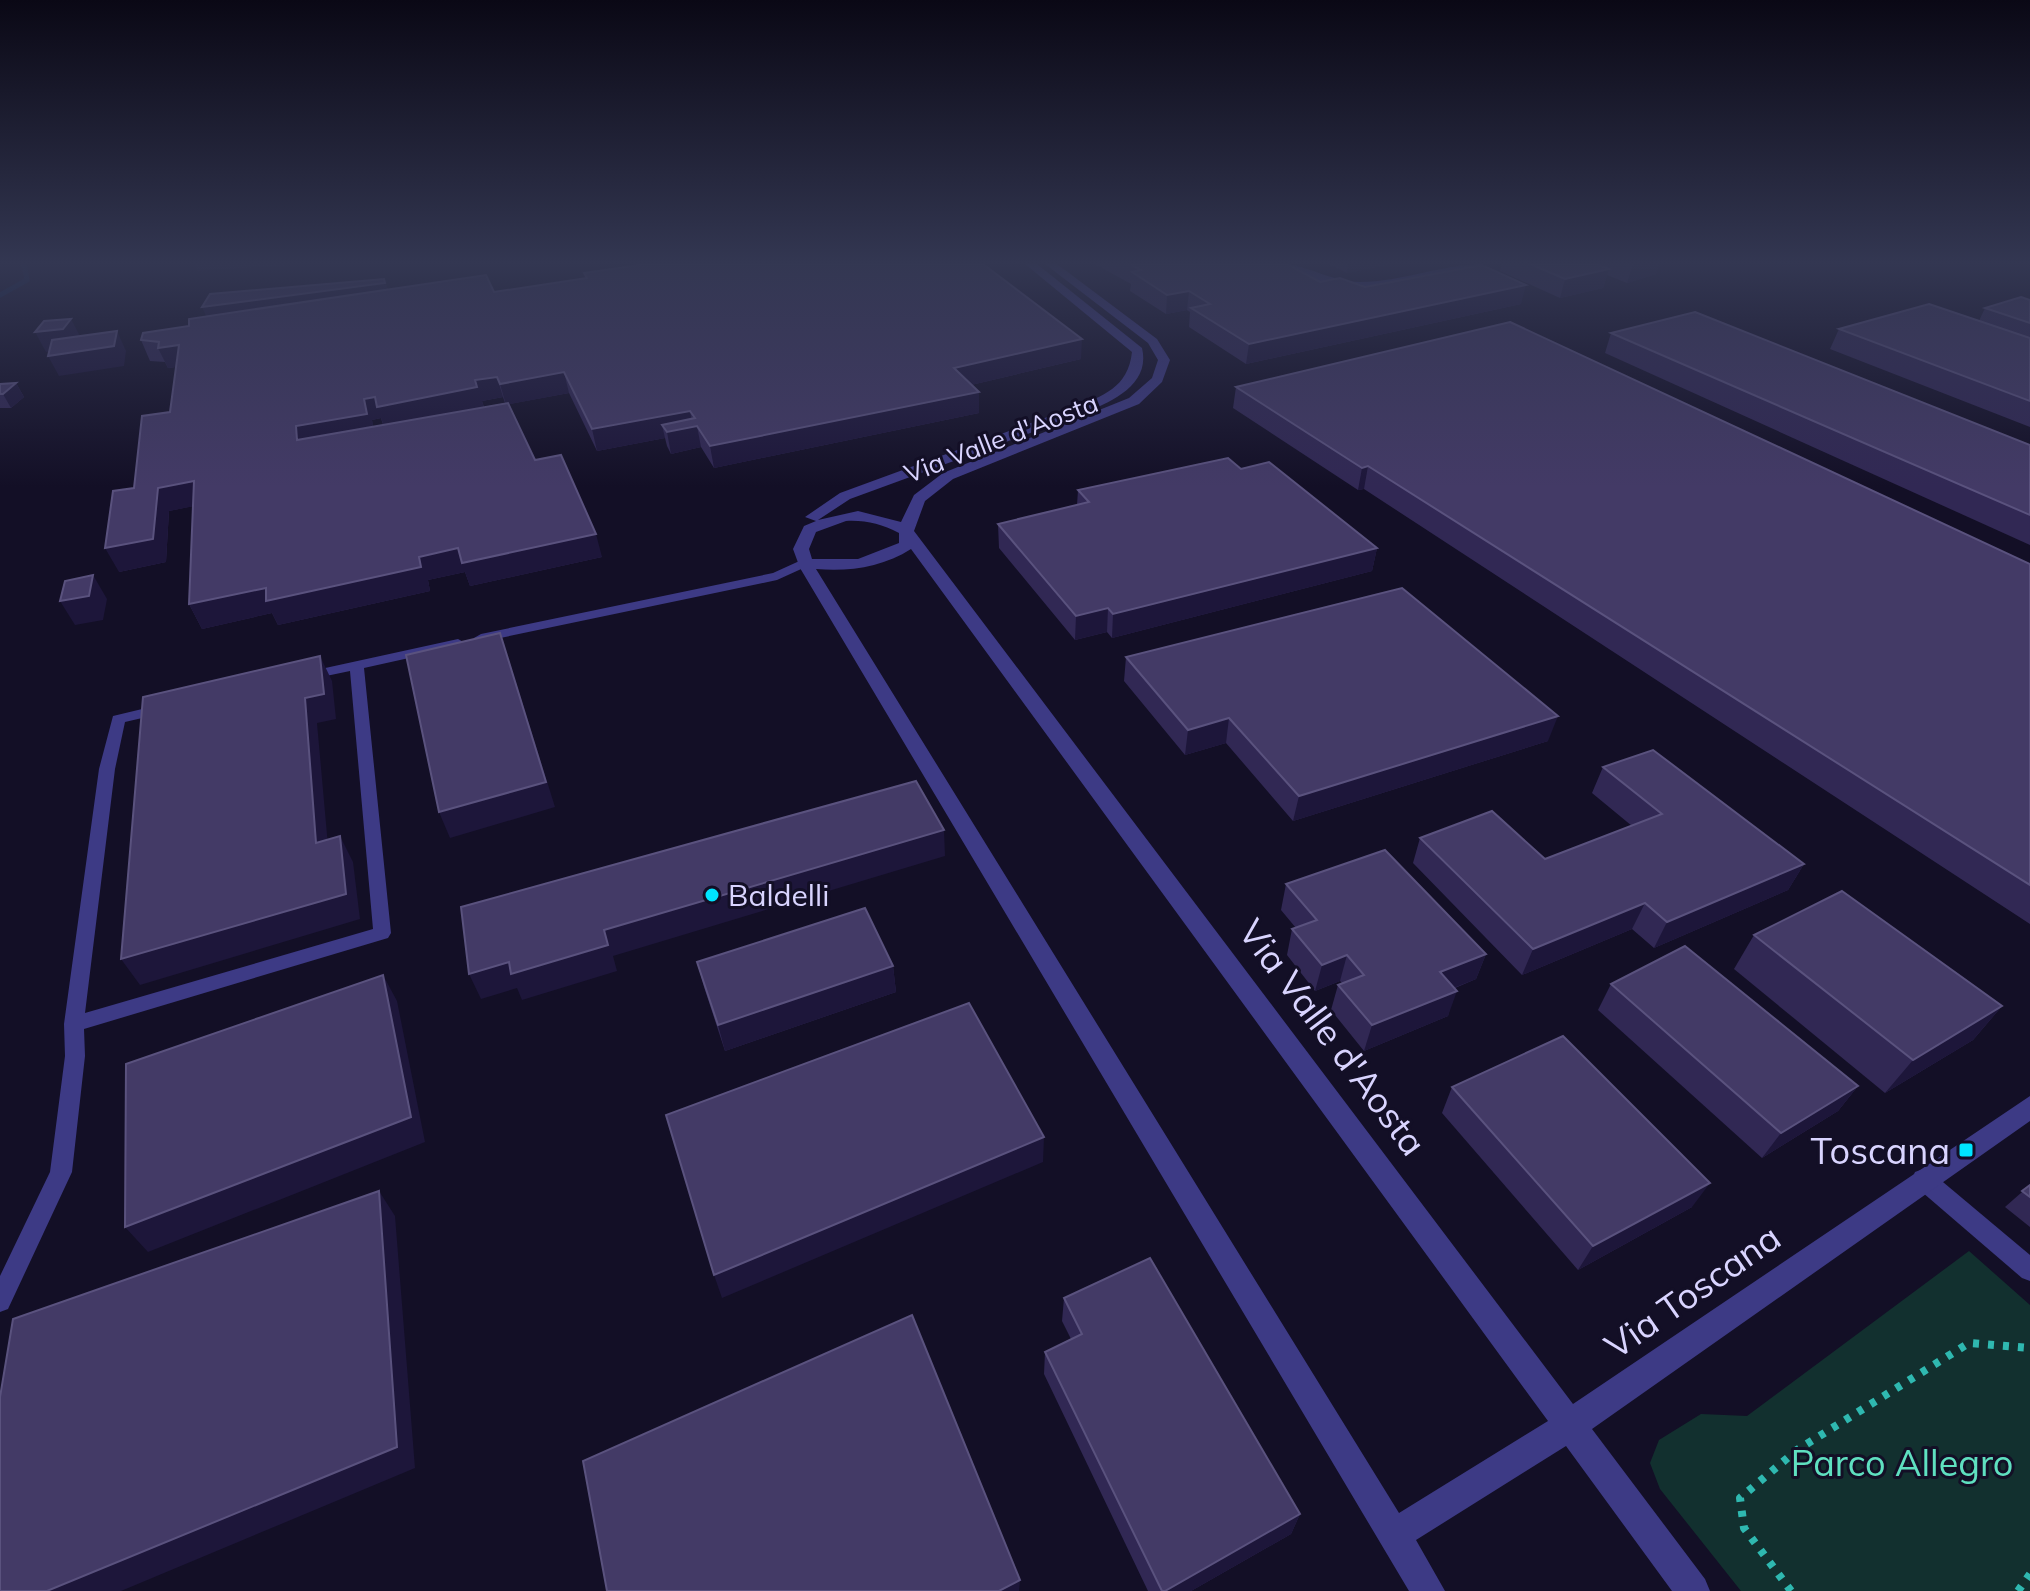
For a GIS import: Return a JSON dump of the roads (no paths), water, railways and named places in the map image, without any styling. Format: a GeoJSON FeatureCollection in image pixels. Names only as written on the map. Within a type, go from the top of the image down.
{"type":"FeatureCollection","features":[{"type":"Feature","properties":{"kind":"street","name":"Via Valle d'Aosta"},"geometry":{"type":"LineString","coordinates":[[809,529],[812,517],[845,496],[1107,398],[1131,382],[1137,373],[1138,351],[1122,338]]}},
{"type":"Feature","properties":{"kind":"street","name":"Via Valle d'Aosta"},"geometry":{"type":"LineString","coordinates":[[806,562],[826,567],[896,553],[907,545],[911,505],[927,489],[948,476],[1134,401],[1158,379],[1164,360],[1149,338]]}},
{"type":"Feature","properties":{"kind":"street","name":"Via Valle d'Aosta"},"geometry":{"type":"LineString","coordinates":[[809,529],[835,516],[864,513],[887,520],[906,531],[1693,1591]]}},
{"type":"Feature","properties":{"kind":"street"},"geometry":{"type":"LineString","coordinates":[[809,529],[801,549],[806,562],[1428,1591]]}},
{"type":"Feature","properties":{"kind":"street","name":"Via Toscana"},"geometry":{"type":"LineString","coordinates":[[1394,1535],[1570,1425],[2030,1107]]}},
{"type":"Feature","properties":{"kind":"lane"},"geometry":{"type":"LineString","coordinates":[[283,682],[777,576],[806,562]]}},
{"type":"Feature","properties":{"kind":"lane"},"geometry":{"type":"LineString","coordinates":[[74,1024],[382,933],[357,665]]}},
{"type":"Feature","properties":{"kind":"lane"},"geometry":{"type":"LineString","coordinates":[[0,1301],[61,1172],[75,1056],[74,1024],[107,769],[118,719],[178,705]]}},
{"type":"Feature","properties":{"kind":"lane"},"geometry":{"type":"LineString","coordinates":[[1923,1179],[2030,1270]]}},
{"type":"Feature","properties":{"kind":"place","name":"Baldelli"},"geometry":{"type":"Point","coordinates":[712,895]}},
{"type":"Feature","properties":{"kind":"place","name":"Toscana"},"geometry":{"type":"Point","coordinates":[1966,1150]}},
{"type":"Feature","properties":{"kind":"park label","name":"Parco Allegro"},"geometry":{"type":"Point","coordinates":[1902,1462]}}]}
